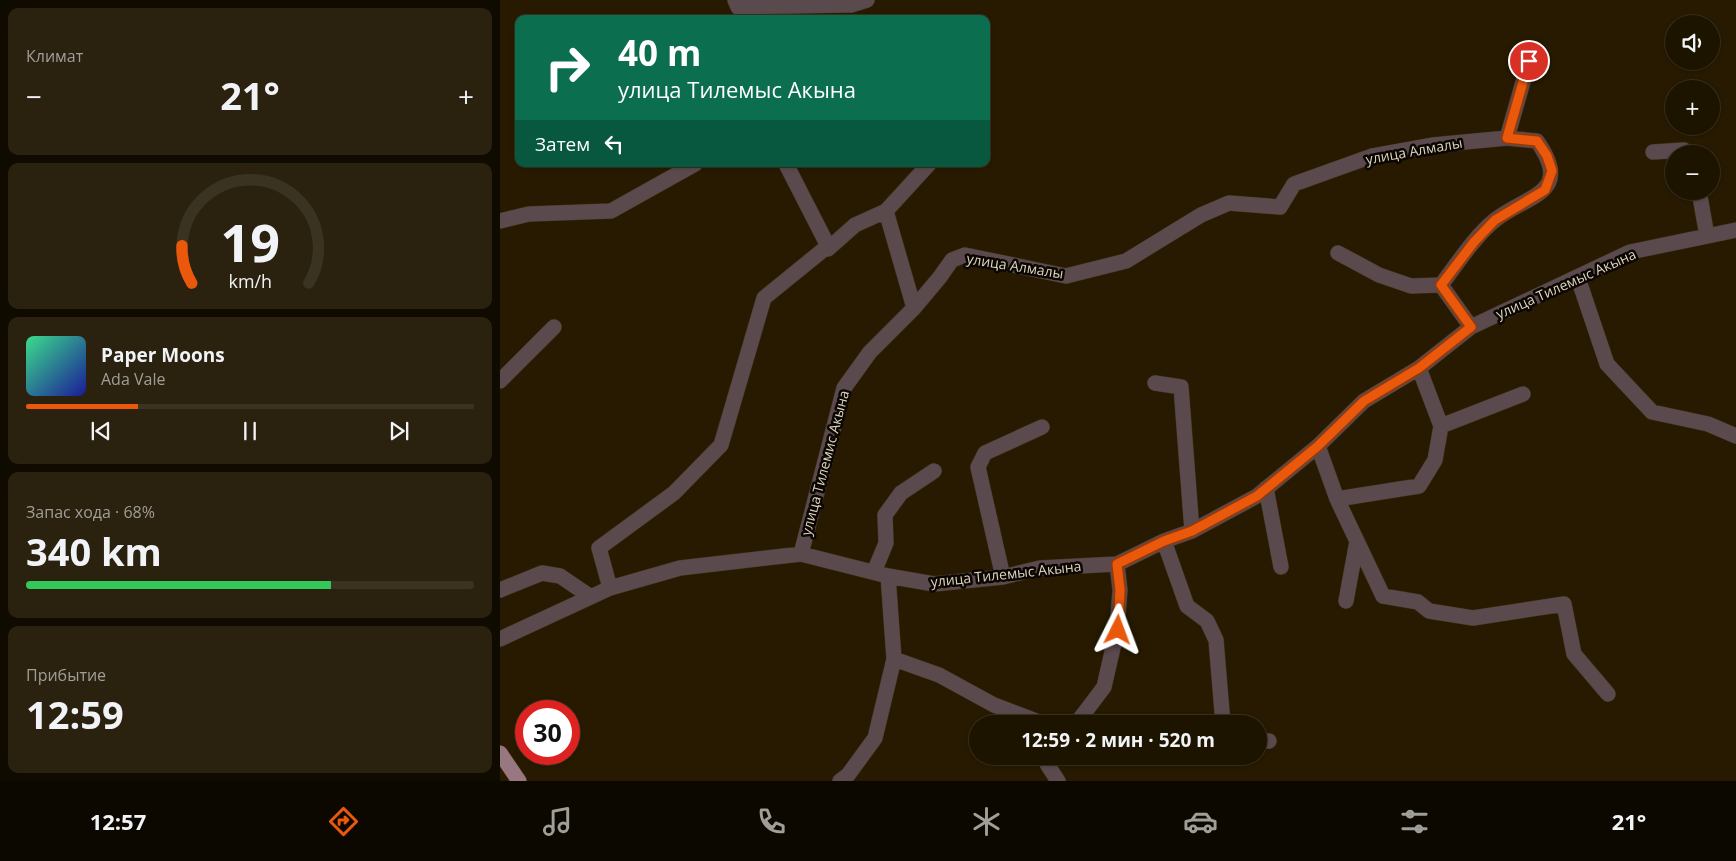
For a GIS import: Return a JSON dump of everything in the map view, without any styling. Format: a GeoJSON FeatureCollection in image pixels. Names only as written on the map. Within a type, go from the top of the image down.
{"type":"FeatureCollection","features":[{"type":"Feature","properties":{"kind":"main road"},"geometry":{"type":"LineString","coordinates":[[500,753],[519,781]]}},
{"type":"Feature","properties":{"kind":"street"},"geometry":{"type":"LineString","coordinates":[[735,0],[738,7],[851,5],[867,0]]}},
{"type":"Feature","properties":{"kind":"street"},"geometry":{"type":"LineString","coordinates":[[1507,138],[1529,61]]}},
{"type":"Feature","properties":{"kind":"street","name":"улица Алмалы"},"geometry":{"type":"LineString","coordinates":[[914,308],[952,260],[965,255],[1066,276],[1126,260],[1201,215],[1229,203],[1280,207],[1294,184],[1372,156],[1433,145],[1507,138],[1537,141],[1547,156],[1552,171],[1545,190],[1495,220],[1474,242],[1441,285]]}},
{"type":"Feature","properties":{"kind":"street"},"geometry":{"type":"LineString","coordinates":[[1653,152],[1665,151]]}},
{"type":"Feature","properties":{"kind":"street"},"geometry":{"type":"LineString","coordinates":[[500,221],[529,214],[611,210],[690,167]]}},
{"type":"Feature","properties":{"kind":"street"},"geometry":{"type":"LineString","coordinates":[[788,167],[828,249],[855,225],[886,211],[926,167]]}},
{"type":"Feature","properties":{"kind":"street"},"geometry":{"type":"LineString","coordinates":[[1701,200],[1707,236]]}},
{"type":"Feature","properties":{"kind":"street"},"geometry":{"type":"LineString","coordinates":[[886,211],[914,308]]}},
{"type":"Feature","properties":{"kind":"street","name":"улица Тилемыс Акына"},"geometry":{"type":"LineString","coordinates":[[500,639],[610,588],[680,568],[801,554],[881,574],[934,584],[1002,576],[1040,568],[1117,564],[1164,541],[1192,531],[1257,496],[1318,446],[1364,401],[1419,368],[1471,327],[1630,252],[1736,230]]}},
{"type":"Feature","properties":{"kind":"street"},"geometry":{"type":"LineString","coordinates":[[610,588],[599,548],[674,493],[721,445],[764,298],[828,246]]}},
{"type":"Feature","properties":{"kind":"street"},"geometry":{"type":"LineString","coordinates":[[1338,253],[1379,275],[1411,286],[1441,285],[1471,327]]}},
{"type":"Feature","properties":{"kind":"street"},"geometry":{"type":"LineString","coordinates":[[1578,278],[1607,364],[1652,412],[1708,424],[1736,436]]}},
{"type":"Feature","properties":{"kind":"street","name":"улица Тилемис Акына"},"geometry":{"type":"LineString","coordinates":[[801,554],[844,388],[870,352],[914,308]]}},
{"type":"Feature","properties":{"kind":"street"},"geometry":{"type":"LineString","coordinates":[[500,381],[554,327]]}},
{"type":"Feature","properties":{"kind":"street"},"geometry":{"type":"LineString","coordinates":[[1338,499],[1419,486],[1435,460],[1441,426],[1419,368]]}},
{"type":"Feature","properties":{"kind":"street"},"geometry":{"type":"LineString","coordinates":[[1155,383],[1181,387],[1192,531]]}},
{"type":"Feature","properties":{"kind":"street"},"geometry":{"type":"LineString","coordinates":[[1441,426],[1523,394]]}},
{"type":"Feature","properties":{"kind":"street"},"geometry":{"type":"LineString","coordinates":[[1002,576],[978,467],[985,453],[1042,427]]}},
{"type":"Feature","properties":{"kind":"street"},"geometry":{"type":"LineString","coordinates":[[1318,446],[1338,499],[1383,596],[1418,602],[1429,611],[1473,618],[1564,604],[1574,654],[1608,694]]}},
{"type":"Feature","properties":{"kind":"street"},"geometry":{"type":"LineString","coordinates":[[840,781],[848,774],[875,738],[894,659],[881,574],[886,543],[886,515],[901,493],[934,471]]}},
{"type":"Feature","properties":{"kind":"street"},"geometry":{"type":"LineString","coordinates":[[1266,488],[1281,567]]}},
{"type":"Feature","properties":{"kind":"street"},"geometry":{"type":"LineString","coordinates":[[1164,541],[1187,606],[1207,621],[1216,640],[1223,715]]}},
{"type":"Feature","properties":{"kind":"street"},"geometry":{"type":"LineString","coordinates":[[1346,601],[1357,541]]}},
{"type":"Feature","properties":{"kind":"street"},"geometry":{"type":"LineString","coordinates":[[1083,715],[1104,687],[1118,630],[1120,590],[1117,564]]}},
{"type":"Feature","properties":{"kind":"street"},"geometry":{"type":"LineString","coordinates":[[500,590],[542,573],[560,576],[591,596]]}},
{"type":"Feature","properties":{"kind":"street"},"geometry":{"type":"LineString","coordinates":[[894,659],[939,675],[994,705],[1020,715]]}},
{"type":"Feature","properties":{"kind":"street"},"geometry":{"type":"LineString","coordinates":[[1048,765],[1058,781]]}},
{"type":"Feature","properties":{"kind":"route"},"geometry":{"type":"LineString","coordinates":[[1118,630],[1120,590],[1117,564],[1164,541],[1192,531],[1257,496],[1318,446],[1364,401],[1419,368],[1471,327],[1441,285],[1474,242],[1495,220],[1545,190],[1552,171],[1547,156],[1537,141],[1507,138],[1529,61]]}}]}
